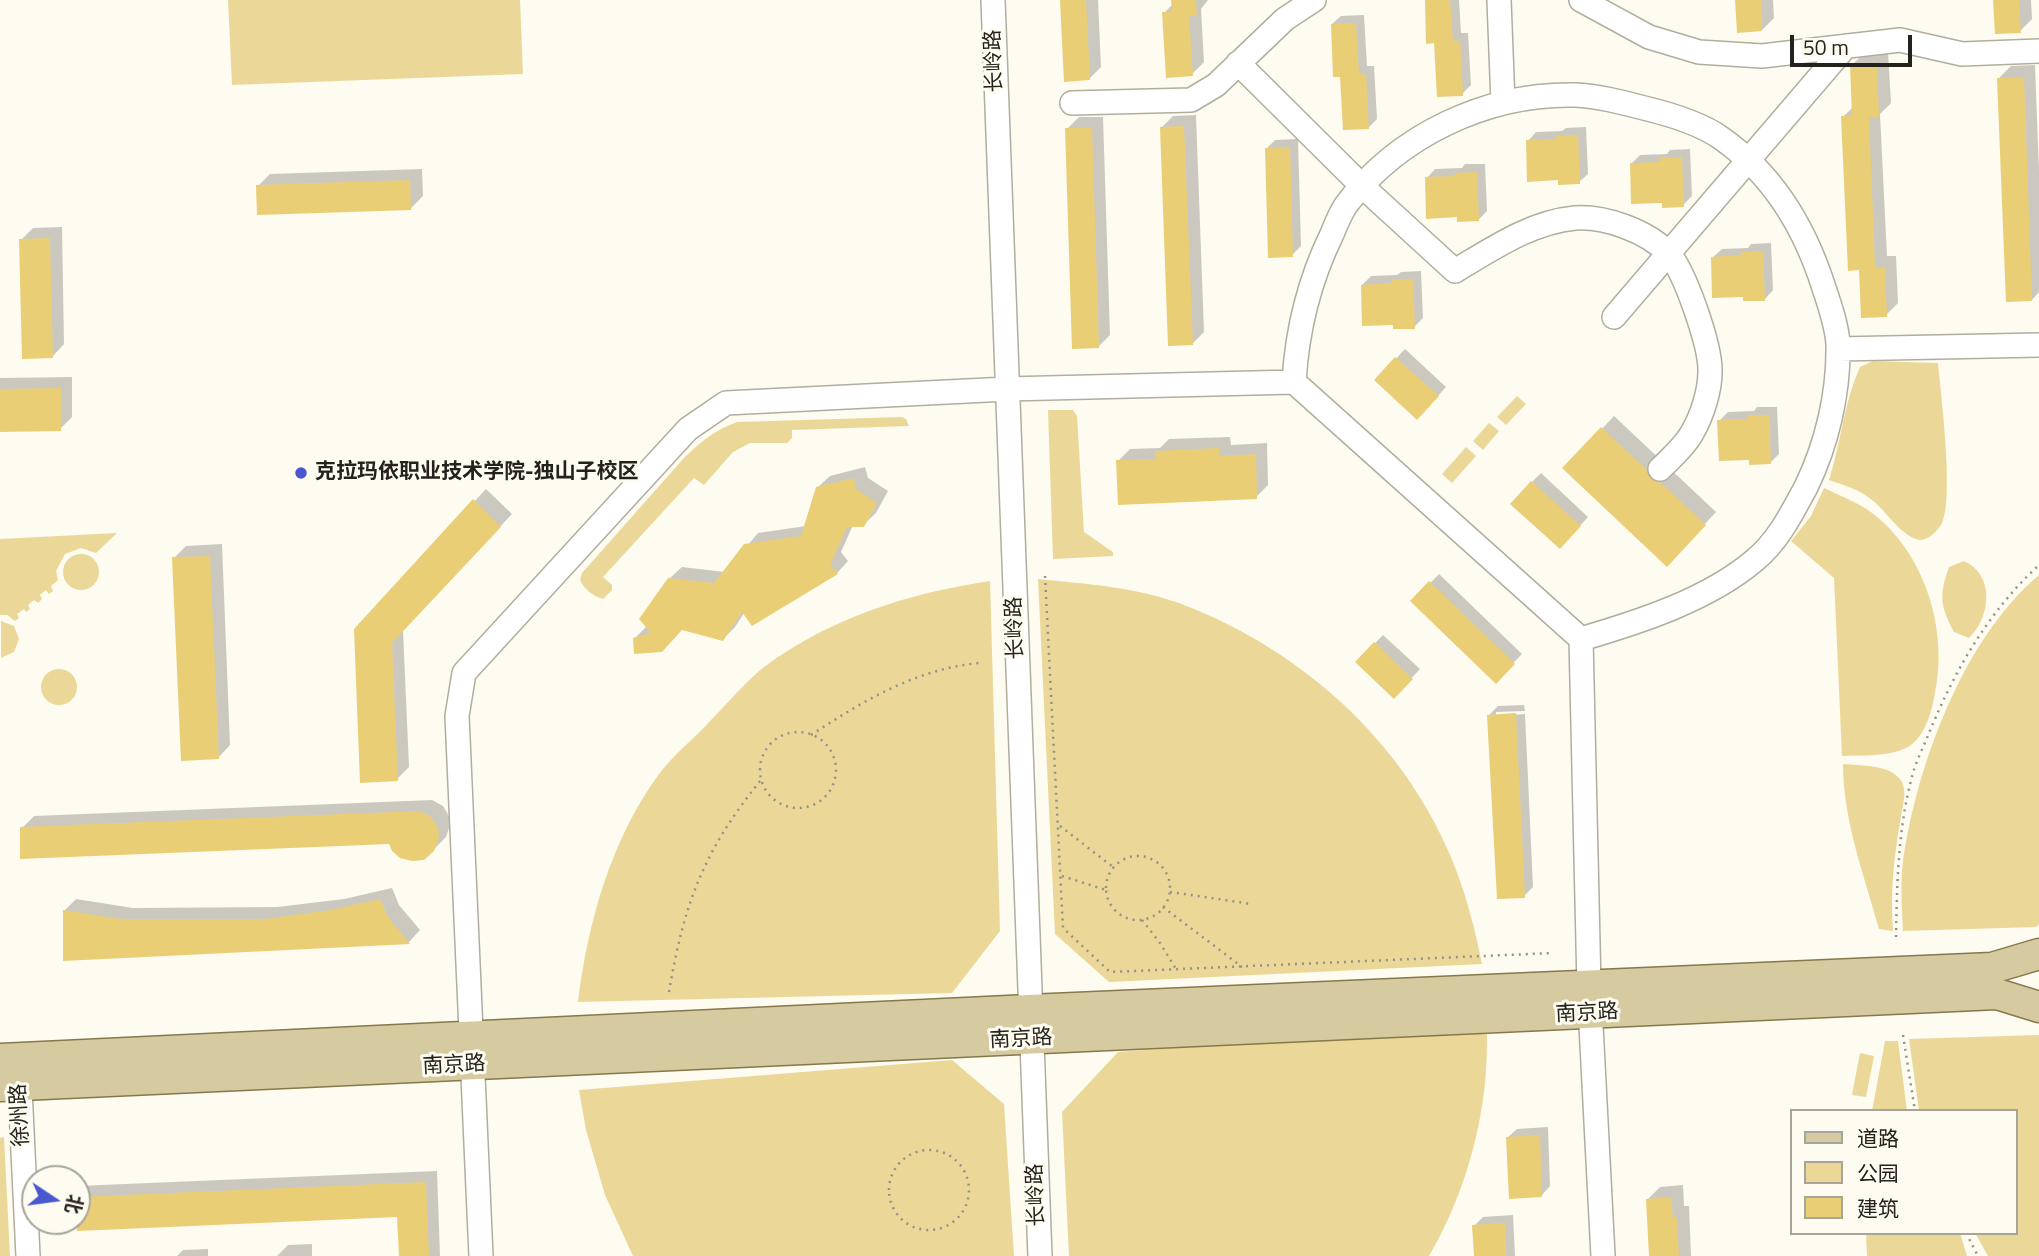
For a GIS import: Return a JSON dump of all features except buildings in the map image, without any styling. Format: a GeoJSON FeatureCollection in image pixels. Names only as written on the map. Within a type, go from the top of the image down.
{"type":"FeatureCollection","features":[{"type":"Feature","properties":{"kind":"main road","name":"南京路"},"geometry":{"type":"LineString","coordinates":[[10,1072],[472,1051],[1031,1040],[1992,968],[2039,954]]}},
{"type":"Feature","properties":{"kind":"main road","name":"南京路"},"geometry":{"type":"LineString","coordinates":[[472,1051],[1029,1010],[1997,994],[2039,1007]]}},
{"type":"Feature","properties":{"kind":"street","name":"长岭路"},"geometry":{"type":"LineString","coordinates":[[993,0],[1040,1256]]}},
{"type":"Feature","properties":{"kind":"street"},"geometry":{"type":"LineString","coordinates":[[1072,103],[1191,100],[1216,85],[1286,19],[1314,0]]}},
{"type":"Feature","properties":{"kind":"street"},"geometry":{"type":"LineString","coordinates":[[1499,0],[1503,103]]}},
{"type":"Feature","properties":{"kind":"street"},"geometry":{"type":"LineString","coordinates":[[1581,0],[1649,37],[1699,52],[1762,56],[1900,40],[1962,54],[2039,51]]}},
{"type":"Feature","properties":{"kind":"street"},"geometry":{"type":"LineString","coordinates":[[1614,317],[1846,46]]}},
{"type":"Feature","properties":{"kind":"street"},"geometry":{"type":"LineString","coordinates":[[1238,63],[1362,187],[1455,271],[1503,243],[1544,224],[1577,218],[1603,221],[1642,234],[1669,254],[1686,287],[1706,340],[1710,373],[1703,409],[1692,435],[1660,469]]}},
{"type":"Feature","properties":{"kind":"street"},"geometry":{"type":"LineString","coordinates":[[1294,382],[1299,332],[1321,257],[1344,208],[1373,174],[1411,144],[1456,119],[1503,103],[1577,95],[1667,113],[1718,135],[1749,159],[1779,193],[1799,226],[1815,261],[1828,301],[1838,349],[1837,381],[1816,465],[1782,530],[1756,560],[1723,582],[1677,605],[1634,624],[1581,639]]}},
{"type":"Feature","properties":{"kind":"street"},"geometry":{"type":"LineString","coordinates":[[1838,349],[2039,345]]}},
{"type":"Feature","properties":{"kind":"street"},"geometry":{"type":"LineString","coordinates":[[481,1256],[457,716],[464,673],[688,429],[726,403],[1007,389],[1294,382],[1581,639],[1590,1000],[1603,1256]]}},
{"type":"Feature","properties":{"kind":"street","name":"徐州路"},"geometry":{"type":"LineString","coordinates":[[10,1072],[27,1256]]}},
{"type":"Feature","properties":{"kind":"path"},"geometry":{"type":"LineString","coordinates":[[1896,937],[1897,878],[1903,823],[1913,772],[1952,680],[1963,661],[2018,584],[2039,565]]}},
{"type":"Feature","properties":{"kind":"path"},"geometry":{"type":"LineString","coordinates":[[1045,576],[1063,928],[1110,972],[1553,953]]}},
{"type":"Feature","properties":{"kind":"path"},"geometry":{"type":"LineString","coordinates":[[811,735],[883,691],[953,666],[979,663]]}},
{"type":"Feature","properties":{"kind":"path"},"geometry":{"type":"LineString","coordinates":[[791,733],[811,735],[819,738],[830,749],[836,763],[836,778],[830,792],[819,802],[806,808],[791,808],[777,802],[766,792],[761,780],[761,763],[766,749],[777,738],[791,733]]}},
{"type":"Feature","properties":{"kind":"path"},"geometry":{"type":"LineString","coordinates":[[668,992],[676,950],[698,878],[717,841],[761,780]]}},
{"type":"Feature","properties":{"kind":"path"},"geometry":{"type":"LineString","coordinates":[[1059,825],[1113,867]]}},
{"type":"Feature","properties":{"kind":"path"},"geometry":{"type":"LineString","coordinates":[[1142,855],[1154,859],[1164,868],[1170,879],[1170,892],[1158,914],[1134,920],[1122,916],[1112,908],[1106,896],[1105,884],[1113,867],[1130,856],[1142,855]]}},
{"type":"Feature","properties":{"kind":"path"},"geometry":{"type":"LineString","coordinates":[[1061,876],[1106,890]]}},
{"type":"Feature","properties":{"kind":"path"},"geometry":{"type":"LineString","coordinates":[[1170,892],[1252,904]]}},
{"type":"Feature","properties":{"kind":"path"},"geometry":{"type":"LineString","coordinates":[[1163,907],[1242,967]]}},
{"type":"Feature","properties":{"kind":"path"},"geometry":{"type":"LineString","coordinates":[[1142,920],[1176,969]]}},
{"type":"Feature","properties":{"kind":"path"},"geometry":{"type":"LineString","coordinates":[[1903,1035],[1914,1109]]}},
{"type":"Feature","properties":{"kind":"path"},"geometry":{"type":"LineString","coordinates":[[920,1150],[936,1150],[951,1156],[962,1167],[969,1182],[969,1198],[963,1212],[951,1224],[937,1230],[921,1230],[906,1224],[895,1213],[889,1198],[889,1182],[895,1167],[906,1156],[920,1150]]}},
{"type":"Feature","properties":{"kind":"path"},"geometry":{"type":"LineString","coordinates":[[1967,1235],[1978,1256]]}},
{"type":"Feature","properties":{"kind":"green space"},"geometry":{"type":"Polygon","coordinates":[[[228,0],[520,0],[523,74],[232,85],[228,0]]]}},
{"type":"Feature","properties":{"kind":"green space"},"geometry":{"type":"Polygon","coordinates":[[[1873,361],[1938,363],[1946,446],[1947,492],[1942,523],[1931,536],[1923,540],[1904,532],[1867,496],[1829,480],[1855,380],[1860,367],[1873,361]]]}},
{"type":"Feature","properties":{"kind":"green space"},"geometry":{"type":"Polygon","coordinates":[[[1517,396],[1526,404],[1506,425],[1497,417],[1517,396]]]}},
{"type":"Feature","properties":{"kind":"green space"},"geometry":{"type":"Polygon","coordinates":[[[1048,410],[1073,410],[1077,416],[1084,532],[1113,552],[1113,556],[1053,559],[1048,410]]]}},
{"type":"Feature","properties":{"kind":"green space"},"geometry":{"type":"Polygon","coordinates":[[[902,417],[909,426],[792,430],[792,438],[787,443],[750,443],[733,452],[704,485],[694,478],[603,577],[612,585],[612,590],[603,599],[590,592],[580,580],[582,573],[684,458],[722,429],[737,422],[902,417]]]}},
{"type":"Feature","properties":{"kind":"green space"},"geometry":{"type":"Polygon","coordinates":[[[1489,423],[1499,431],[1483,450],[1473,441],[1489,423]]]}},
{"type":"Feature","properties":{"kind":"green space"},"geometry":{"type":"Polygon","coordinates":[[[1466,447],[1476,456],[1452,483],[1442,474],[1466,447]]]}},
{"type":"Feature","properties":{"kind":"green space"},"geometry":{"type":"Polygon","coordinates":[[[1824,488],[1868,510],[1888,527],[1905,547],[1928,594],[1938,646],[1934,698],[1922,733],[1912,744],[1899,751],[1842,756],[1834,578],[1791,541],[1811,516],[1824,488]]]}},
{"type":"Feature","properties":{"kind":"green space"},"geometry":{"type":"Polygon","coordinates":[[[117,533],[96,553],[81,548],[65,554],[56,571],[58,580],[51,586],[53,591],[49,594],[46,590],[40,595],[42,599],[38,603],[34,600],[28,605],[30,609],[26,612],[24,609],[17,614],[19,618],[15,621],[7,615],[0,615],[0,539],[117,533]]]}},
{"type":"Feature","properties":{"kind":"green space"},"geometry":{"type":"Polygon","coordinates":[[[81,554],[94,559],[99,572],[94,585],[81,590],[68,585],[63,572],[68,559],[81,554]]]}},
{"type":"Feature","properties":{"kind":"green space"},"geometry":{"type":"Polygon","coordinates":[[[1964,561],[1974,567],[1981,576],[1986,597],[1982,619],[1969,638],[1954,632],[1942,600],[1949,567],[1964,561]]]}},
{"type":"Feature","properties":{"kind":"green space"},"geometry":{"type":"Polygon","coordinates":[[[2039,575],[2039,924],[2036,927],[1903,931],[1903,861],[1919,785],[1932,745],[1966,668],[1988,633],[2012,602],[2039,575]]]}},
{"type":"Feature","properties":{"kind":"green space"},"geometry":{"type":"Polygon","coordinates":[[[1038,579],[1130,590],[1184,605],[1227,624],[1268,647],[1307,674],[1343,704],[1376,738],[1405,775],[1430,814],[1461,883],[1482,964],[1109,982],[1055,934],[1038,579]]]}},
{"type":"Feature","properties":{"kind":"green space"},"geometry":{"type":"Polygon","coordinates":[[[990,581],[1000,931],[952,993],[578,1002],[588,941],[604,882],[642,799],[665,767],[743,686],[789,650],[843,621],[900,601],[990,581]]]}},
{"type":"Feature","properties":{"kind":"green space"},"geometry":{"type":"Polygon","coordinates":[[[1,621],[14,626],[19,639],[14,652],[1,658],[1,621]]]}},
{"type":"Feature","properties":{"kind":"green space"},"geometry":{"type":"Polygon","coordinates":[[[59,669],[72,674],[77,687],[72,700],[59,705],[46,700],[41,687],[46,674],[59,669]]]}},
{"type":"Feature","properties":{"kind":"green space"},"geometry":{"type":"Polygon","coordinates":[[[1843,764],[1888,771],[1900,779],[1904,788],[1893,874],[1893,931],[1879,929],[1850,827],[1843,764]]]}},
{"type":"Feature","properties":{"kind":"green space"},"geometry":{"type":"Polygon","coordinates":[[[1487,1024],[1485,1083],[1473,1151],[1450,1216],[1429,1256],[1069,1256],[1062,1112],[1118,1052],[1487,1024]]]}},
{"type":"Feature","properties":{"kind":"green space"},"geometry":{"type":"Polygon","coordinates":[[[2039,1035],[2039,1256],[1988,1256],[1976,1235],[2018,1235],[2018,1109],[1919,1109],[1909,1039],[2039,1035]]]}},
{"type":"Feature","properties":{"kind":"green space"},"geometry":{"type":"Polygon","coordinates":[[[1885,1041],[1898,1041],[1907,1109],[1872,1109],[1885,1041]]]}},
{"type":"Feature","properties":{"kind":"green space"},"geometry":{"type":"Polygon","coordinates":[[[1860,1053],[1874,1056],[1866,1097],[1852,1095],[1860,1053]]]}},
{"type":"Feature","properties":{"kind":"green space"},"geometry":{"type":"Polygon","coordinates":[[[952,1060],[1004,1104],[1014,1256],[633,1256],[605,1195],[586,1130],[579,1090],[952,1060]]]}},
{"type":"Feature","properties":{"kind":"green space"},"geometry":{"type":"Polygon","coordinates":[[[4,1137],[10,1256],[0,1256],[0,1138],[4,1137]]]}},
{"type":"Feature","properties":{"kind":"green space"},"geometry":{"type":"Polygon","coordinates":[[[1866,1235],[1961,1235],[1967,1256],[1867,1256],[1866,1235]]]}},
{"type":"Feature","properties":{"kind":"place","name":"克拉玛依职业技术学院-独山子校区"},"geometry":{"type":"Point","coordinates":[301,473]}}]}
